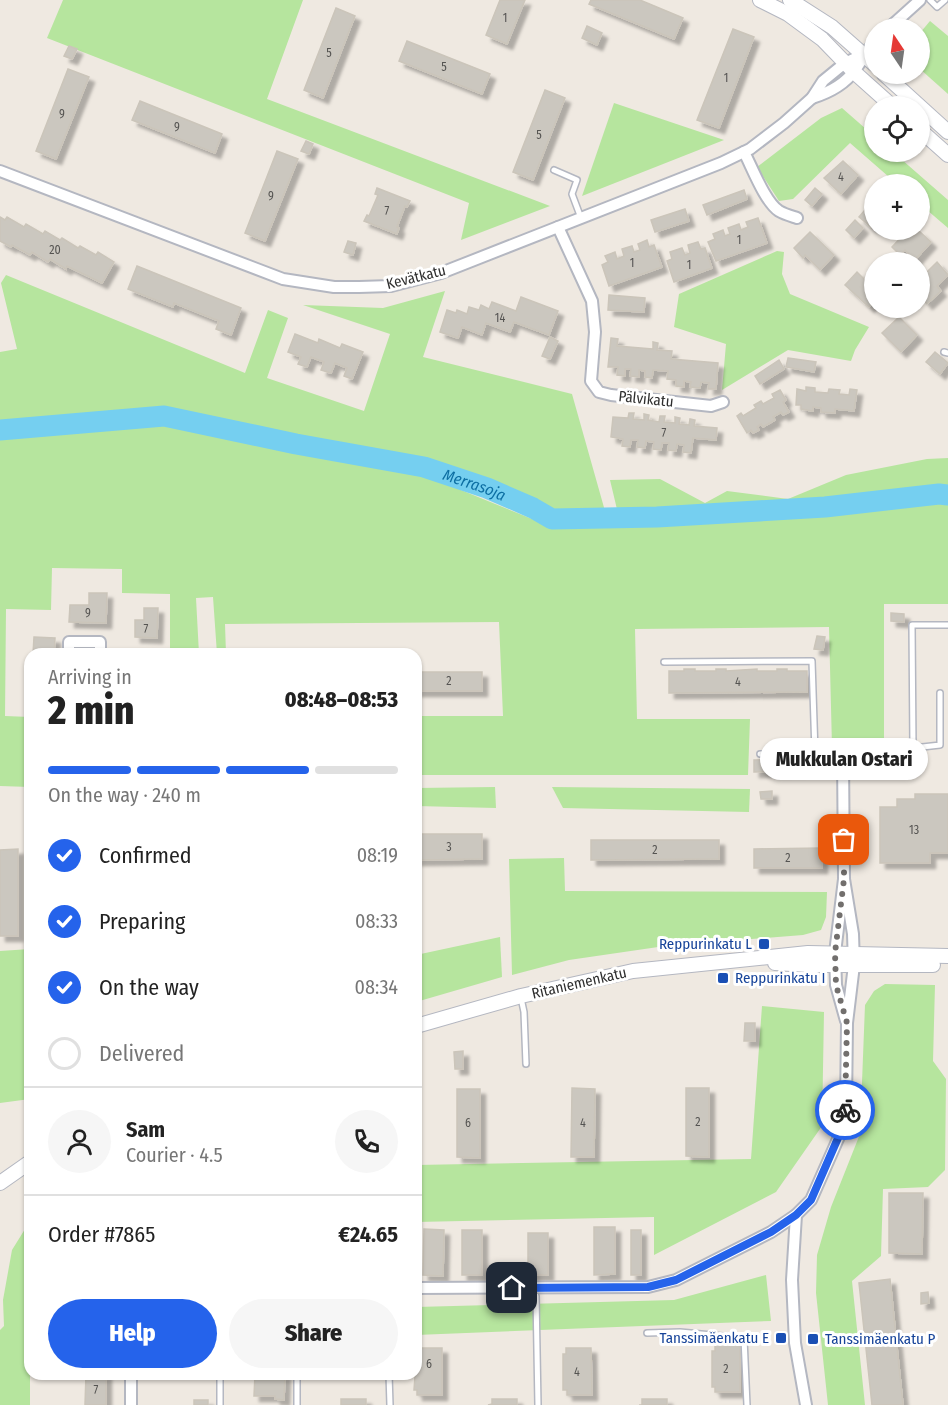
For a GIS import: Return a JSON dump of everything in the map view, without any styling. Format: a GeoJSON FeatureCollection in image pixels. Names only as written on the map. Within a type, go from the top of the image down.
{"type":"FeatureCollection","features":[{"type":"Feature","properties":{"kind":"street"},"geometry":{"type":"LineString","coordinates":[[760,0],[788,14],[822,39],[881,96]]}},
{"type":"Feature","properties":{"kind":"street"},"geometry":{"type":"LineString","coordinates":[[790,0],[832,27],[864,55]]}},
{"type":"Feature","properties":{"kind":"street"},"geometry":{"type":"LineString","coordinates":[[901,18],[920,0]]}},
{"type":"Feature","properties":{"kind":"street","name":"Kevätkatu"},"geometry":{"type":"LineString","coordinates":[[0,171],[283,279],[333,287],[391,286],[419,280],[721,163],[744,152],[784,123],[812,98],[823,81],[864,61]]}},
{"type":"Feature","properties":{"kind":"street"},"geometry":{"type":"LineString","coordinates":[[895,84],[948,132]]}},
{"type":"Feature","properties":{"kind":"street"},"geometry":{"type":"LineString","coordinates":[[930,139],[948,155]]}},
{"type":"Feature","properties":{"kind":"street"},"geometry":{"type":"LineString","coordinates":[[744,152],[765,197],[777,210],[797,218]]}},
{"type":"Feature","properties":{"kind":"street","name":"Pälvikatu"},"geometry":{"type":"LineString","coordinates":[[558,227],[592,301],[595,332],[591,381],[599,392],[711,406],[723,402]]}},
{"type":"Feature","properties":{"kind":"street"},"geometry":{"type":"LineString","coordinates":[[69,648],[69,642],[100,642],[100,648]]}},
{"type":"Feature","properties":{"kind":"street"},"geometry":{"type":"LineString","coordinates":[[843,756],[844,879],[836,959],[836,985],[847,1023]]}},
{"type":"Feature","properties":{"kind":"street"},"geometry":{"type":"LineString","coordinates":[[422,1288],[648,1287],[676,1280],[771,1232],[796,1215],[811,1200],[838,1138],[846,1107],[847,1023],[854,959],[850,912],[844,879]]}},
{"type":"Feature","properties":{"kind":"street","name":"Ritaniemenkatu"},"geometry":{"type":"LineString","coordinates":[[422,1024],[521,996],[633,971],[746,961],[948,956]]}},
{"type":"Feature","properties":{"kind":"street","name":"Ritaniemenkatu"},"geometry":{"type":"LineString","coordinates":[[854,959],[948,965]]}},
{"type":"Feature","properties":{"kind":"street"},"geometry":{"type":"LineString","coordinates":[[0,1184],[24,1166]]}},
{"type":"Feature","properties":{"kind":"street"},"geometry":{"type":"LineString","coordinates":[[796,1215],[792,1280],[795,1343],[806,1405]]}},
{"type":"Feature","properties":{"kind":"street"},"geometry":{"type":"LineString","coordinates":[[131,1380],[131,1405]]}},
{"type":"Feature","properties":{"kind":"lane"},"geometry":{"type":"LineString","coordinates":[[930,0],[937,7],[945,0]]}},
{"type":"Feature","properties":{"kind":"lane"},"geometry":{"type":"LineString","coordinates":[[554,170],[577,180],[572,194],[581,218]]}},
{"type":"Feature","properties":{"kind":"lane"},"geometry":{"type":"LineString","coordinates":[[913,748],[912,625],[948,625]]}},
{"type":"Feature","properties":{"kind":"lane"},"geometry":{"type":"LineString","coordinates":[[664,662],[812,661],[815,753]]}},
{"type":"Feature","properties":{"kind":"lane"},"geometry":{"type":"LineString","coordinates":[[760,753],[815,753],[843,756],[940,745],[940,693]]}},
{"type":"Feature","properties":{"kind":"lane"},"geometry":{"type":"LineString","coordinates":[[521,996],[524,1012],[526,1064]]}},
{"type":"Feature","properties":{"kind":"lane"},"geometry":{"type":"LineString","coordinates":[[536,1296],[538,1405]]}},
{"type":"Feature","properties":{"kind":"lane"},"geometry":{"type":"LineString","coordinates":[[648,1333],[680,1332],[744,1338],[747,1405]]}},
{"type":"Feature","properties":{"kind":"lane"},"geometry":{"type":"LineString","coordinates":[[220,1380],[220,1405]]}},
{"type":"Feature","properties":{"kind":"lane"},"geometry":{"type":"LineString","coordinates":[[297,1380],[297,1405]]}},
{"type":"Feature","properties":{"kind":"lane"},"geometry":{"type":"LineString","coordinates":[[389,1380],[390,1405]]}},
{"type":"Feature","properties":{"kind":"green space"},"geometry":{"type":"Polygon","coordinates":[[[63,0],[303,0],[267,99],[550,206],[461,240],[469,203],[47,38],[63,0]]]}},
{"type":"Feature","properties":{"kind":"green space"},"geometry":{"type":"Polygon","coordinates":[[[930,21],[948,36],[948,94],[930,78],[930,21]]]}},
{"type":"Feature","properties":{"kind":"green space"},"geometry":{"type":"Polygon","coordinates":[[[614,103],[724,140],[582,196],[614,103]]]}},
{"type":"Feature","properties":{"kind":"green space"},"geometry":{"type":"Polygon","coordinates":[[[842,108],[864,127],[864,155],[850,143],[793,199],[779,201],[757,167],[821,118],[842,108]]]}},
{"type":"Feature","properties":{"kind":"green space"},"geometry":{"type":"Polygon","coordinates":[[[872,162],[904,162],[918,174],[886,174],[872,162]]]}},
{"type":"Feature","properties":{"kind":"green space"},"geometry":{"type":"Polygon","coordinates":[[[930,184],[948,200],[948,228],[930,213],[930,184]]]}},
{"type":"Feature","properties":{"kind":"green space"},"geometry":{"type":"Polygon","coordinates":[[[777,251],[784,252],[782,274],[790,294],[869,327],[851,361],[788,350],[722,390],[726,344],[674,327],[679,294],[777,251]]]}},
{"type":"Feature","properties":{"kind":"green space"},"geometry":{"type":"Polygon","coordinates":[[[6,275],[245,373],[268,310],[288,318],[267,378],[364,411],[390,334],[303,305],[383,308],[445,291],[423,357],[572,394],[605,511],[552,512],[456,470],[425,461],[163,410],[0,422],[0,352],[17,349],[1,283],[6,275]]]}},
{"type":"Feature","properties":{"kind":"green space"},"geometry":{"type":"Polygon","coordinates":[[[165,425],[424,475],[552,527],[621,526],[610,480],[660,479],[705,503],[727,491],[788,499],[846,475],[927,459],[948,458],[948,604],[884,604],[884,744],[832,747],[829,627],[635,629],[637,719],[750,719],[748,775],[422,775],[422,716],[503,716],[499,622],[225,624],[226,648],[217,648],[213,597],[196,598],[199,648],[170,648],[170,594],[122,593],[122,569],[52,568],[51,610],[6,609],[5,716],[24,717],[24,787],[0,786],[0,438],[165,425]]]}},
{"type":"Feature","properties":{"kind":"green space"},"geometry":{"type":"Polygon","coordinates":[[[495,787],[496,808],[422,806],[422,788],[495,787]]]}},
{"type":"Feature","properties":{"kind":"green space"},"geometry":{"type":"Polygon","coordinates":[[[552,787],[750,789],[749,812],[563,808],[552,787]]]}},
{"type":"Feature","properties":{"kind":"green space"},"geometry":{"type":"Polygon","coordinates":[[[564,858],[565,891],[827,892],[826,917],[821,930],[803,935],[665,946],[569,960],[512,975],[509,859],[564,858]]]}},
{"type":"Feature","properties":{"kind":"green space"},"geometry":{"type":"Polygon","coordinates":[[[500,937],[502,977],[422,1000],[422,954],[500,937]]]}},
{"type":"Feature","properties":{"kind":"green space"},"geometry":{"type":"Polygon","coordinates":[[[24,949],[24,1100],[0,1103],[0,951],[24,949]]]}},
{"type":"Feature","properties":{"kind":"green space"},"geometry":{"type":"Polygon","coordinates":[[[885,984],[935,985],[933,1061],[946,1079],[945,1170],[928,1187],[883,1189],[881,1256],[852,1281],[865,1405],[828,1405],[816,1293],[817,1255],[831,1207],[860,1134],[865,1005],[874,991],[885,984]]]}},
{"type":"Feature","properties":{"kind":"green space"},"geometry":{"type":"Polygon","coordinates":[[[762,1006],[824,1012],[822,1126],[776,1192],[654,1255],[654,1217],[422,1222],[422,1165],[751,1159],[762,1006]]]}},
{"type":"Feature","properties":{"kind":"green space"},"geometry":{"type":"Polygon","coordinates":[[[24,1231],[24,1380],[30,1380],[30,1405],[0,1405],[0,1330],[4,1326],[3,1300],[12,1250],[24,1231]]]}},
{"type":"Feature","properties":{"kind":"green space"},"geometry":{"type":"Polygon","coordinates":[[[766,1275],[771,1321],[422,1335],[422,1307],[674,1300],[766,1275]]]}},
{"type":"Feature","properties":{"kind":"building"},"geometry":{"type":"Polygon","coordinates":[[[500,0],[525,0],[507,44],[486,35],[500,0]]]}},
{"type":"Feature","properties":{"kind":"building"},"geometry":{"type":"Polygon","coordinates":[[[591,0],[640,0],[683,18],[674,39],[589,4],[591,0]]]}},
{"type":"Feature","properties":{"kind":"building"},"geometry":{"type":"Polygon","coordinates":[[[336,8],[355,16],[323,98],[304,90],[336,8]]]}},
{"type":"Feature","properties":{"kind":"building"},"geometry":{"type":"Polygon","coordinates":[[[587,26],[602,33],[597,45],[582,38],[587,26]]]}},
{"type":"Feature","properties":{"kind":"building"},"geometry":{"type":"Polygon","coordinates":[[[733,29],[754,37],[719,128],[697,120],[733,29]]]}},
{"type":"Feature","properties":{"kind":"building"},"geometry":{"type":"Polygon","coordinates":[[[407,41],[490,74],[482,94],[399,61],[407,41]]]}},
{"type":"Feature","properties":{"kind":"building"},"geometry":{"type":"Polygon","coordinates":[[[69,46],[77,49],[72,59],[64,56],[69,46]]]}},
{"type":"Feature","properties":{"kind":"building"},"geometry":{"type":"Polygon","coordinates":[[[68,69],[89,77],[56,159],[36,151],[68,69]]]}},
{"type":"Feature","properties":{"kind":"building"},"geometry":{"type":"Polygon","coordinates":[[[545,90],[565,98],[533,180],[513,172],[545,90]]]}},
{"type":"Feature","properties":{"kind":"building"},"geometry":{"type":"Polygon","coordinates":[[[140,101],[222,134],[215,153],[132,120],[140,101]]]}},
{"type":"Feature","properties":{"kind":"building"},"geometry":{"type":"Polygon","coordinates":[[[306,141],[313,144],[309,154],[301,151],[306,141]]]}},
{"type":"Feature","properties":{"kind":"building"},"geometry":{"type":"Polygon","coordinates":[[[277,151],[298,159],[265,241],[245,233],[277,151]]]}},
{"type":"Feature","properties":{"kind":"building"},"geometry":{"type":"Polygon","coordinates":[[[843,161],[858,175],[841,194],[824,178],[843,161]]]}},
{"type":"Feature","properties":{"kind":"building"},"geometry":{"type":"Polygon","coordinates":[[[377,188],[410,201],[407,207],[405,206],[397,227],[399,228],[397,234],[364,221],[367,215],[369,216],[378,195],[375,194],[377,188]]]}},
{"type":"Feature","properties":{"kind":"building"},"geometry":{"type":"Polygon","coordinates":[[[815,188],[822,194],[812,206],[805,200],[815,188]]]}},
{"type":"Feature","properties":{"kind":"building"},"geometry":{"type":"Polygon","coordinates":[[[744,190],[747,199],[707,215],[703,205],[744,190]]]}},
{"type":"Feature","properties":{"kind":"building"},"geometry":{"type":"Polygon","coordinates":[[[685,209],[689,221],[655,232],[651,220],[685,209]]]}},
{"type":"Feature","properties":{"kind":"building"},"geometry":{"type":"Polygon","coordinates":[[[864,211],[864,221],[859,217],[864,211]]]}},
{"type":"Feature","properties":{"kind":"building"},"geometry":{"type":"Polygon","coordinates":[[[0,217],[5,220],[7,217],[24,227],[26,224],[43,234],[45,231],[78,248],[80,246],[96,255],[98,252],[114,262],[102,283],[67,266],[66,269],[50,259],[48,262],[32,252],[30,255],[0,241],[0,217]]]}},
{"type":"Feature","properties":{"kind":"building"},"geometry":{"type":"Polygon","coordinates":[[[758,218],[767,243],[716,261],[708,242],[715,239],[713,234],[723,230],[725,236],[730,234],[728,228],[739,224],[741,230],[748,227],[746,222],[758,218]]]}},
{"type":"Feature","properties":{"kind":"building"},"geometry":{"type":"Polygon","coordinates":[[[855,220],[863,228],[854,238],[846,230],[855,220]]]}},
{"type":"Feature","properties":{"kind":"building"},"geometry":{"type":"Polygon","coordinates":[[[810,232],[834,255],[820,270],[805,255],[803,258],[794,248],[810,232]]]}},
{"type":"Feature","properties":{"kind":"building"},"geometry":{"type":"Polygon","coordinates":[[[647,240],[649,247],[654,245],[662,267],[609,286],[602,265],[608,262],[605,256],[615,252],[617,259],[624,256],[622,249],[632,246],[634,252],[640,250],[638,244],[647,240]]]}},
{"type":"Feature","properties":{"kind":"building"},"geometry":{"type":"Polygon","coordinates":[[[899,240],[929,240],[931,242],[922,252],[905,250],[897,252],[892,247],[899,240]]]}},
{"type":"Feature","properties":{"kind":"building"},"geometry":{"type":"Polygon","coordinates":[[[348,241],[356,243],[353,255],[344,252],[348,241]]]}},
{"type":"Feature","properties":{"kind":"building"},"geometry":{"type":"Polygon","coordinates":[[[698,242],[701,249],[705,248],[712,268],[674,282],[667,261],[672,259],[670,252],[682,248],[685,255],[690,253],[688,245],[698,242]]]}},
{"type":"Feature","properties":{"kind":"building"},"geometry":{"type":"Polygon","coordinates":[[[937,262],[948,275],[937,286],[941,291],[930,301],[930,269],[937,262]]]}},
{"type":"Feature","properties":{"kind":"building"},"geometry":{"type":"Polygon","coordinates":[[[137,266],[241,308],[231,335],[216,329],[219,321],[174,303],[173,307],[128,289],[137,266]]]}},
{"type":"Feature","properties":{"kind":"building"},"geometry":{"type":"Polygon","coordinates":[[[857,272],[864,279],[864,302],[845,285],[857,272]]]}},
{"type":"Feature","properties":{"kind":"building"},"geometry":{"type":"Polygon","coordinates":[[[609,295],[645,298],[644,312],[608,310],[609,295]]]}},
{"type":"Feature","properties":{"kind":"building"},"geometry":{"type":"Polygon","coordinates":[[[521,297],[558,311],[549,335],[514,322],[510,332],[486,323],[482,335],[462,327],[458,338],[440,332],[447,310],[456,313],[457,310],[467,314],[469,307],[479,310],[481,305],[489,309],[492,302],[516,311],[521,297]]]}},
{"type":"Feature","properties":{"kind":"building"},"geometry":{"type":"Polygon","coordinates":[[[900,318],[917,335],[901,352],[882,333],[900,318]]]}},
{"type":"Feature","properties":{"kind":"building"},"geometry":{"type":"Polygon","coordinates":[[[295,334],[318,343],[319,339],[340,348],[342,344],[363,352],[352,379],[344,376],[347,368],[335,363],[331,373],[321,370],[324,362],[311,357],[307,367],[298,364],[301,357],[288,352],[295,334]]]}},
{"type":"Feature","properties":{"kind":"building"},"geometry":{"type":"Polygon","coordinates":[[[550,337],[558,341],[550,359],[542,356],[550,337]]]}},
{"type":"Feature","properties":{"kind":"building"},"geometry":{"type":"Polygon","coordinates":[[[611,338],[618,339],[617,346],[653,349],[653,342],[658,343],[657,350],[672,351],[671,359],[718,363],[716,389],[708,389],[709,383],[701,382],[700,388],[690,387],[691,382],[684,381],[684,387],[676,386],[676,380],[667,379],[668,371],[653,370],[652,378],[645,377],[645,371],[639,370],[639,377],[630,376],[631,369],[625,369],[625,376],[617,375],[618,367],[608,367],[611,338]]]}},
{"type":"Feature","properties":{"kind":"building"},"geometry":{"type":"Polygon","coordinates":[[[935,352],[948,363],[940,374],[926,362],[935,352]]]}},
{"type":"Feature","properties":{"kind":"building"},"geometry":{"type":"Polygon","coordinates":[[[788,358],[816,362],[814,372],[786,367],[788,358]]]}},
{"type":"Feature","properties":{"kind":"building"},"geometry":{"type":"Polygon","coordinates":[[[779,360],[784,369],[760,384],[755,376],[779,360]]]}},
{"type":"Feature","properties":{"kind":"building"},"geometry":{"type":"Polygon","coordinates":[[[806,387],[815,388],[815,392],[828,393],[829,389],[840,390],[839,394],[849,395],[850,389],[857,390],[854,411],[835,409],[835,413],[821,412],[821,408],[813,407],[813,411],[801,409],[801,405],[796,405],[797,389],[806,391],[806,387]]]}},
{"type":"Feature","properties":{"kind":"building"},"geometry":{"type":"Polygon","coordinates":[[[780,390],[789,412],[783,415],[781,412],[773,417],[775,420],[763,427],[761,424],[757,427],[759,430],[753,433],[751,430],[747,433],[737,416],[741,413],[743,416],[756,408],[754,405],[761,401],[763,404],[774,398],[772,394],[780,390]]]}},
{"type":"Feature","properties":{"kind":"building"},"geometry":{"type":"Polygon","coordinates":[[[629,413],[634,413],[633,419],[644,420],[644,414],[649,415],[648,420],[659,422],[660,416],[665,416],[664,422],[675,423],[675,417],[680,418],[679,424],[689,425],[690,419],[695,420],[694,426],[717,428],[716,440],[693,438],[691,453],[683,452],[684,445],[677,444],[676,451],[668,450],[669,443],[662,443],[661,450],[653,449],[654,442],[646,441],[645,448],[637,447],[638,440],[631,440],[630,447],[622,446],[623,439],[611,437],[613,417],[628,418],[629,413]]]}},
{"type":"Feature","properties":{"kind":"building"},"geometry":{"type":"Polygon","coordinates":[[[89,593],[107,593],[106,623],[69,622],[70,605],[89,605],[89,593]]]}},
{"type":"Feature","properties":{"kind":"building"},"geometry":{"type":"Polygon","coordinates":[[[144,608],[158,608],[157,638],[135,637],[135,620],[144,620],[144,608]]]}},
{"type":"Feature","properties":{"kind":"building"},"geometry":{"type":"Polygon","coordinates":[[[891,613],[904,614],[904,622],[891,621],[891,613]]]}},
{"type":"Feature","properties":{"kind":"building"},"geometry":{"type":"Polygon","coordinates":[[[817,636],[825,637],[823,650],[814,649],[817,636]]]}},
{"type":"Feature","properties":{"kind":"building"},"geometry":{"type":"Polygon","coordinates":[[[34,637],[55,638],[54,648],[33,648],[34,637]]]}},
{"type":"Feature","properties":{"kind":"building"},"geometry":{"type":"Polygon","coordinates":[[[684,669],[695,669],[695,671],[787,669],[787,671],[807,671],[807,692],[669,693],[669,671],[684,671],[684,669]]]}},
{"type":"Feature","properties":{"kind":"building"},"geometry":{"type":"Polygon","coordinates":[[[422,672],[482,672],[482,691],[422,691],[422,672]]]}},
{"type":"Feature","properties":{"kind":"building"},"geometry":{"type":"Polygon","coordinates":[[[798,759],[799,771],[754,772],[754,760],[798,759]]]}},
{"type":"Feature","properties":{"kind":"building"},"geometry":{"type":"Polygon","coordinates":[[[772,791],[772,799],[761,799],[760,792],[772,791]]]}},
{"type":"Feature","properties":{"kind":"building"},"geometry":{"type":"Polygon","coordinates":[[[915,794],[948,794],[948,853],[930,853],[930,863],[880,863],[880,807],[897,807],[897,799],[915,799],[915,794]]]}},
{"type":"Feature","properties":{"kind":"building"},"geometry":{"type":"Polygon","coordinates":[[[422,834],[482,834],[482,859],[422,860],[422,834]]]}},
{"type":"Feature","properties":{"kind":"building"},"geometry":{"type":"Polygon","coordinates":[[[591,840],[719,840],[719,859],[591,860],[591,840]]]}},
{"type":"Feature","properties":{"kind":"building"},"geometry":{"type":"Polygon","coordinates":[[[822,848],[822,868],[754,868],[754,849],[822,848]]]}},
{"type":"Feature","properties":{"kind":"building"},"geometry":{"type":"Polygon","coordinates":[[[18,849],[18,936],[0,936],[0,850],[18,849]]]}},
{"type":"Feature","properties":{"kind":"building"},"geometry":{"type":"Polygon","coordinates":[[[745,1023],[755,1023],[755,1041],[744,1041],[745,1023]]]}},
{"type":"Feature","properties":{"kind":"building"},"geometry":{"type":"Polygon","coordinates":[[[463,1051],[463,1069],[455,1069],[454,1052],[463,1051]]]}},
{"type":"Feature","properties":{"kind":"building"},"geometry":{"type":"Polygon","coordinates":[[[572,1088],[595,1089],[594,1157],[571,1157],[572,1088]]]}},
{"type":"Feature","properties":{"kind":"building"},"geometry":{"type":"Polygon","coordinates":[[[686,1088],[709,1088],[709,1157],[686,1156],[686,1088]]]}},
{"type":"Feature","properties":{"kind":"building"},"geometry":{"type":"Polygon","coordinates":[[[457,1089],[480,1089],[480,1158],[457,1157],[457,1089]]]}},
{"type":"Feature","properties":{"kind":"building"},"geometry":{"type":"Polygon","coordinates":[[[889,1193],[923,1193],[922,1254],[889,1253],[889,1193]]]}},
{"type":"Feature","properties":{"kind":"building"},"geometry":{"type":"Polygon","coordinates":[[[594,1227],[615,1227],[615,1274],[594,1275],[594,1227]]]}},
{"type":"Feature","properties":{"kind":"building"},"geometry":{"type":"Polygon","coordinates":[[[424,1229],[444,1230],[443,1276],[423,1275],[424,1229]]]}},
{"type":"Feature","properties":{"kind":"building"},"geometry":{"type":"Polygon","coordinates":[[[462,1230],[482,1230],[482,1275],[462,1275],[462,1230]]]}},
{"type":"Feature","properties":{"kind":"building"},"geometry":{"type":"Polygon","coordinates":[[[631,1230],[641,1230],[641,1275],[631,1275],[631,1230]]]}},
{"type":"Feature","properties":{"kind":"building"},"geometry":{"type":"Polygon","coordinates":[[[528,1233],[548,1233],[548,1275],[528,1275],[528,1233]]]}},
{"type":"Feature","properties":{"kind":"building"},"geometry":{"type":"Polygon","coordinates":[[[890,1279],[903,1405],[872,1405],[859,1283],[890,1279]]]}},
{"type":"Feature","properties":{"kind":"building"},"geometry":{"type":"Polygon","coordinates":[[[928,1292],[929,1303],[921,1304],[921,1293],[928,1292]]]}},
{"type":"Feature","properties":{"kind":"building"},"geometry":{"type":"Polygon","coordinates":[[[715,1345],[740,1345],[740,1392],[715,1392],[715,1387],[712,1387],[712,1351],[715,1351],[715,1345]]]}},
{"type":"Feature","properties":{"kind":"building"},"geometry":{"type":"Polygon","coordinates":[[[422,1348],[442,1348],[442,1395],[417,1395],[417,1390],[414,1390],[415,1380],[422,1380],[422,1348]]]}},
{"type":"Feature","properties":{"kind":"building"},"geometry":{"type":"Polygon","coordinates":[[[566,1348],[591,1348],[592,1395],[567,1395],[567,1390],[563,1390],[563,1354],[566,1354],[566,1348]]]}},
{"type":"Feature","properties":{"kind":"building"},"geometry":{"type":"Polygon","coordinates":[[[86,1380],[106,1380],[106,1405],[85,1405],[86,1380]]]}},
{"type":"Feature","properties":{"kind":"building"},"geometry":{"type":"Polygon","coordinates":[[[255,1380],[285,1380],[284,1400],[275,1399],[275,1396],[254,1396],[255,1380]]]}},
{"type":"Feature","properties":{"kind":"building"},"geometry":{"type":"Polygon","coordinates":[[[341,1399],[366,1399],[366,1405],[341,1405],[341,1399]]]}},
{"type":"Feature","properties":{"kind":"building"},"geometry":{"type":"Polygon","coordinates":[[[492,1399],[517,1399],[517,1405],[488,1405],[492,1404],[492,1399]]]}},
{"type":"Feature","properties":{"kind":"building"},"geometry":{"type":"Polygon","coordinates":[[[642,1399],[667,1399],[667,1405],[642,1405],[642,1399]]]}},
{"type":"Feature","properties":{"kind":"building"},"geometry":{"type":"Polygon","coordinates":[[[194,1400],[208,1400],[208,1405],[194,1405],[194,1400]]]}},
{"type":"Feature","properties":{"kind":"waterway","name":"Merrasoja"},"geometry":{"type":"LineString","coordinates":[[0,430],[164,416],[296,444],[424,467],[487,488],[552,519],[657,517],[825,507],[939,494],[948,495]]}},
{"type":"Feature","properties":{"kind":"way so far"},"geometry":{"type":"LineString","coordinates":[[844,840],[844,879],[835,953],[836,985],[847,1023],[845,1110]]}},
{"type":"Feature","properties":{"kind":"place","name":"Mukkulan Ostari"},"geometry":{"type":"Point","coordinates":[844,840]}},
{"type":"Feature","properties":{"kind":"place","name":"Reppurinkatu L"},"geometry":{"type":"Point","coordinates":[764,944]}},
{"type":"Feature","properties":{"kind":"place","name":"Reppurinkatu I"},"geometry":{"type":"Point","coordinates":[723,978]}},
{"type":"Feature","properties":{"kind":"place","name":"Tanssimäenkatu E"},"geometry":{"type":"Point","coordinates":[781,1338]}},
{"type":"Feature","properties":{"kind":"place","name":"Tanssimäenkatu P"},"geometry":{"type":"Point","coordinates":[813,1339]}},
{"type":"Feature","properties":{"kind":"route"},"geometry":{"type":"LineString","coordinates":[[512,1288],[648,1287],[676,1280],[771,1232],[796,1215],[811,1200],[838,1138],[845,1110]]}}]}
